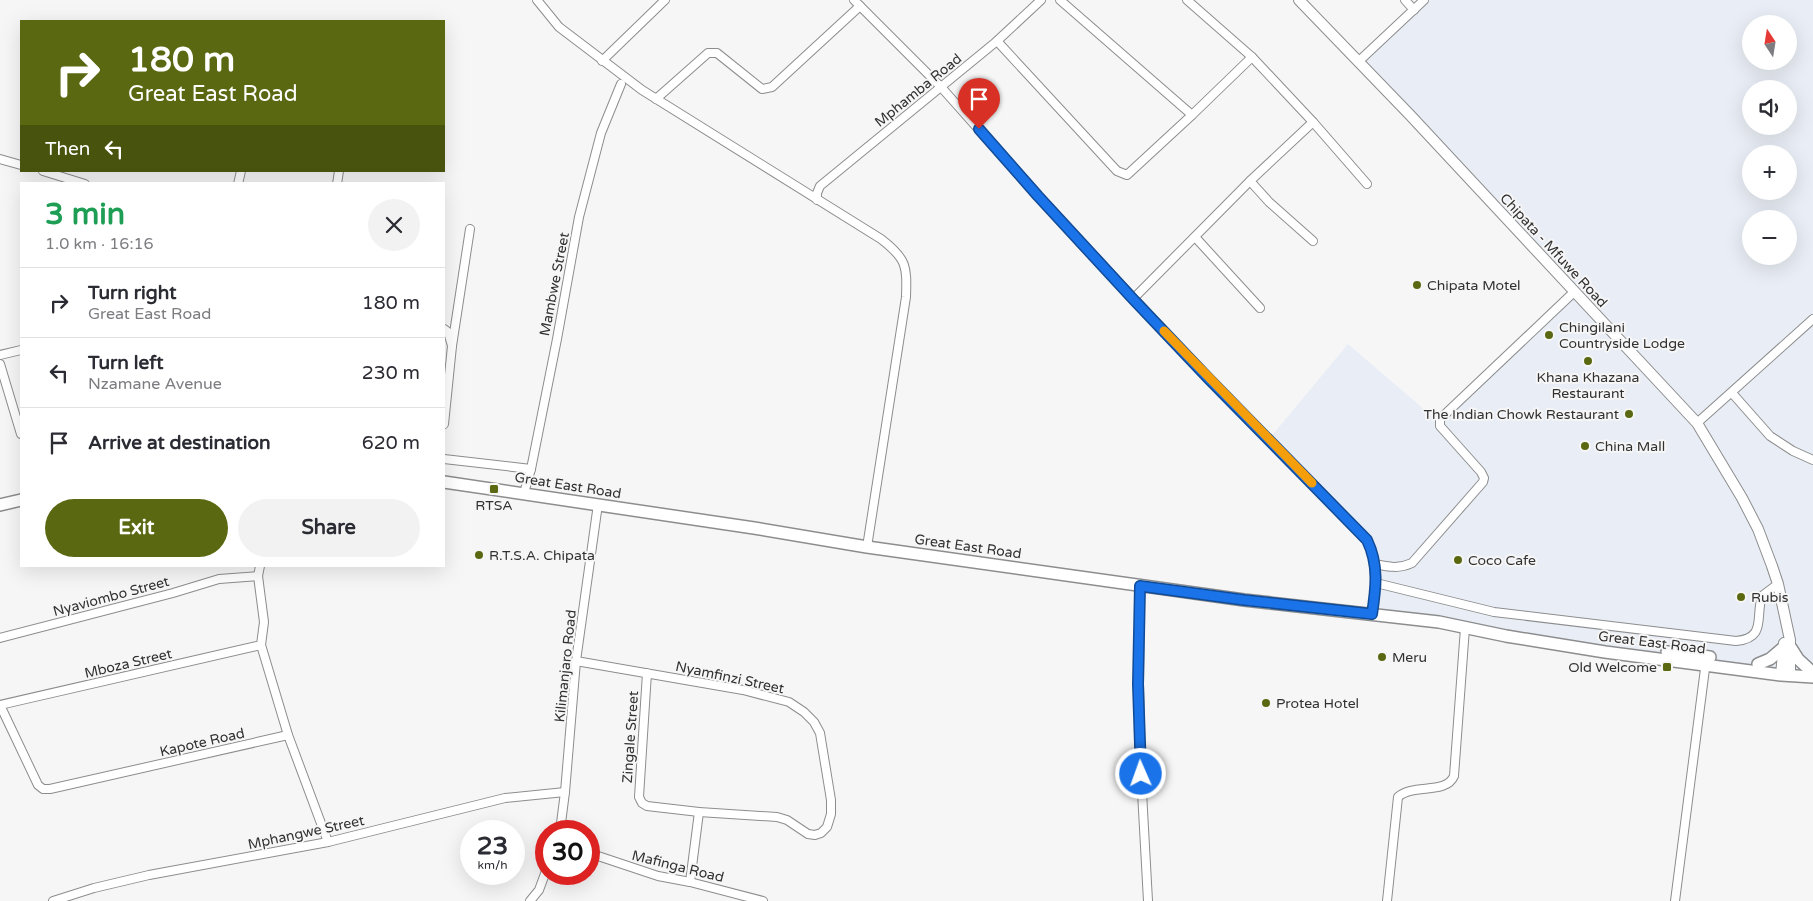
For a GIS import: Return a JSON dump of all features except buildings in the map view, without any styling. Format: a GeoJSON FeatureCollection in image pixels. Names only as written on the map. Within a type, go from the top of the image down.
{"type":"FeatureCollection","features":[{"type":"Feature","properties":{"kind":"highway","name":"Great East Road"},"geometry":{"type":"LineString","coordinates":[[445,482],[598,504],[867,547],[1140,586],[1439,622],[1506,636],[1586,649],[1758,664],[1786,672],[1813,673]]}},
{"type":"Feature","properties":{"kind":"highway"},"geometry":{"type":"LineString","coordinates":[[0,505],[20,500]]}},
{"type":"Feature","properties":{"kind":"highway"},"geometry":{"type":"LineString","coordinates":[[1758,664],[1787,648],[1813,673]]}},
{"type":"Feature","properties":{"kind":"highway","name":"Great East Road"},"geometry":{"type":"LineString","coordinates":[[1706,660],[1813,677]]}},
{"type":"Feature","properties":{"kind":"main road","name":"Chipata - Mfuwe Road"},"geometry":{"type":"LineString","coordinates":[[1299,0],[1410,115],[1697,423],[1742,498],[1758,529],[1778,584],[1786,624],[1786,672]]}},
{"type":"Feature","properties":{"kind":"street"},"geometry":{"type":"LineString","coordinates":[[537,0],[559,27],[602,61],[656,99],[882,239],[903,260],[906,275],[906,297],[867,547]]}},
{"type":"Feature","properties":{"kind":"street"},"geometry":{"type":"LineString","coordinates":[[602,61],[665,0]]}},
{"type":"Feature","properties":{"kind":"street","name":"Mphamba Road"},"geometry":{"type":"LineString","coordinates":[[817,200],[820,186],[997,41],[1041,0]]}},
{"type":"Feature","properties":{"kind":"street"},"geometry":{"type":"LineString","coordinates":[[1060,0],[1192,115]]}},
{"type":"Feature","properties":{"kind":"street"},"geometry":{"type":"LineString","coordinates":[[1187,0],[1252,57],[1313,122],[1367,184]]}},
{"type":"Feature","properties":{"kind":"street"},"geometry":{"type":"LineString","coordinates":[[1405,0],[1414,10]]}},
{"type":"Feature","properties":{"kind":"street"},"geometry":{"type":"LineString","coordinates":[[1358,62],[1424,0]]}},
{"type":"Feature","properties":{"kind":"street"},"geometry":{"type":"LineString","coordinates":[[656,99],[708,53],[712,52],[717,53],[762,89],[768,89],[857,3],[941,87],[1133,299],[1367,540],[1375,564],[1376,583],[1372,614]]}},
{"type":"Feature","properties":{"kind":"street"},"geometry":{"type":"LineString","coordinates":[[997,41],[1121,174],[1127,175],[1252,57]]}},
{"type":"Feature","properties":{"kind":"street","name":"Mambwe Street"},"geometry":{"type":"LineString","coordinates":[[524,493],[531,470],[580,217],[600,133],[621,84]]}},
{"type":"Feature","properties":{"kind":"street"},"geometry":{"type":"LineString","coordinates":[[1133,299],[1250,181],[1313,122]]}},
{"type":"Feature","properties":{"kind":"street"},"geometry":{"type":"LineString","coordinates":[[0,159],[20,165]]}},
{"type":"Feature","properties":{"kind":"street"},"geometry":{"type":"LineString","coordinates":[[46,172],[78,182]]}},
{"type":"Feature","properties":{"kind":"street"},"geometry":{"type":"LineString","coordinates":[[1250,181],[1269,202],[1313,241]]}},
{"type":"Feature","properties":{"kind":"street"},"geometry":{"type":"LineString","coordinates":[[445,414],[452,346],[470,229]]}},
{"type":"Feature","properties":{"kind":"street"},"geometry":{"type":"LineString","coordinates":[[1195,237],[1260,308]]}},
{"type":"Feature","properties":{"kind":"street"},"geometry":{"type":"LineString","coordinates":[[1375,564],[1396,568],[1412,563],[1483,482],[1484,478],[1481,472],[1440,426],[1440,418],[1574,292]]}},
{"type":"Feature","properties":{"kind":"street"},"geometry":{"type":"LineString","coordinates":[[1697,423],[1813,319]]}},
{"type":"Feature","properties":{"kind":"street"},"geometry":{"type":"LineString","coordinates":[[445,330],[448,332],[452,346]]}},
{"type":"Feature","properties":{"kind":"street"},"geometry":{"type":"LineString","coordinates":[[0,356],[20,350]]}},
{"type":"Feature","properties":{"kind":"street"},"geometry":{"type":"LineString","coordinates":[[0,364],[20,431]]}},
{"type":"Feature","properties":{"kind":"street"},"geometry":{"type":"LineString","coordinates":[[1732,393],[1770,436],[1793,451],[1813,460]]}},
{"type":"Feature","properties":{"kind":"street"},"geometry":{"type":"LineString","coordinates":[[445,458],[531,470]]}},
{"type":"Feature","properties":{"kind":"street","name":"Kilimanjaro Road"},"geometry":{"type":"LineString","coordinates":[[561,820],[576,660],[598,504]]}},
{"type":"Feature","properties":{"kind":"street"},"geometry":{"type":"LineString","coordinates":[[260,567],[258,576],[264,622],[261,645],[288,736],[328,842]]}},
{"type":"Feature","properties":{"kind":"street","name":"Nyaviombo Street"},"geometry":{"type":"LineString","coordinates":[[0,638],[173,593],[219,579],[258,576]]}},
{"type":"Feature","properties":{"kind":"street"},"geometry":{"type":"LineString","coordinates":[[1376,583],[1494,612],[1736,641],[1744,640],[1755,633],[1759,625],[1762,596],[1778,584]]}},
{"type":"Feature","properties":{"kind":"street"},"geometry":{"type":"LineString","coordinates":[[1140,586],[1138,684],[1148,901]]}},
{"type":"Feature","properties":{"kind":"street"},"geometry":{"type":"LineString","coordinates":[[1387,901],[1398,797],[1410,790],[1446,785],[1451,782],[1454,776],[1465,628]]}},
{"type":"Feature","properties":{"kind":"street","name":"Mboza Street"},"geometry":{"type":"LineString","coordinates":[[0,705],[261,645]]}},
{"type":"Feature","properties":{"kind":"street","name":"Nyamfinzi Street"},"geometry":{"type":"LineString","coordinates":[[576,660],[743,690],[789,702],[814,722],[820,733],[832,800],[831,814],[827,827],[821,833],[815,835],[808,834],[787,820],[777,817],[699,812]]}},
{"type":"Feature","properties":{"kind":"street"},"geometry":{"type":"LineString","coordinates":[[1675,901],[1706,660]]}},
{"type":"Feature","properties":{"kind":"street","name":"Zingale Street"},"geometry":{"type":"LineString","coordinates":[[647,673],[639,797],[642,803],[647,806],[699,812]]}},
{"type":"Feature","properties":{"kind":"street","name":"Kapote Road"},"geometry":{"type":"LineString","coordinates":[[0,705],[38,785],[43,789],[288,736]]}},
{"type":"Feature","properties":{"kind":"street","name":"Mphangwe Street"},"geometry":{"type":"LineString","coordinates":[[53,901],[149,874],[328,842],[505,798],[565,792]]}},
{"type":"Feature","properties":{"kind":"street"},"geometry":{"type":"LineString","coordinates":[[690,882],[699,812]]}},
{"type":"Feature","properties":{"kind":"street","name":"Mafinga Road"},"geometry":{"type":"LineString","coordinates":[[600,857],[658,876],[690,882],[762,901]]}},
{"type":"Feature","properties":{"kind":"street"},"geometry":{"type":"LineString","coordinates":[[530,901],[541,885]]}},
{"type":"Feature","properties":{"kind":"shaded area"},"geometry":{"type":"Polygon","coordinates":[[[1428,0],[1813,0],[1813,673],[1372,614],[1367,540],[1269,439],[1348,344],[1439,422],[1574,292],[1358,62],[1428,0]]]}},
{"type":"Feature","properties":{"kind":"slow traffic"},"geometry":{"type":"LineString","coordinates":[[1164,331],[1312,483]]}},
{"type":"Feature","properties":{"kind":"place","name":"Chipata Motel"},"geometry":{"type":"Point","coordinates":[1417,285]}},
{"type":"Feature","properties":{"kind":"place","name":"Chingilani Countryside Lodge"},"geometry":{"type":"Point","coordinates":[1549,335]}},
{"type":"Feature","properties":{"kind":"place","name":"Khana Khazana Restaurant"},"geometry":{"type":"Point","coordinates":[1588,361]}},
{"type":"Feature","properties":{"kind":"place","name":"The Indian Chowk Restaurant"},"geometry":{"type":"Point","coordinates":[1629,414]}},
{"type":"Feature","properties":{"kind":"place","name":"China Mall"},"geometry":{"type":"Point","coordinates":[1585,446]}},
{"type":"Feature","properties":{"kind":"place","name":"RTSA"},"geometry":{"type":"Point","coordinates":[494,489]}},
{"type":"Feature","properties":{"kind":"place","name":"R.T.S.A. Chipata"},"geometry":{"type":"Point","coordinates":[479,555]}},
{"type":"Feature","properties":{"kind":"place","name":"Coco Cafe"},"geometry":{"type":"Point","coordinates":[1458,560]}},
{"type":"Feature","properties":{"kind":"place","name":"Rubis"},"geometry":{"type":"Point","coordinates":[1741,597]}},
{"type":"Feature","properties":{"kind":"place","name":"Meru"},"geometry":{"type":"Point","coordinates":[1382,657]}},
{"type":"Feature","properties":{"kind":"place","name":"Old Welcome"},"geometry":{"type":"Point","coordinates":[1667,667]}},
{"type":"Feature","properties":{"kind":"place","name":"Protea Hotel"},"geometry":{"type":"Point","coordinates":[1266,703]}},
{"type":"Feature","properties":{"kind":"route"},"geometry":{"type":"LineString","coordinates":[[979,129],[1133,299],[1367,540],[1372,551],[1376,583],[1372,614],[1140,586],[1138,684],[1141,774]]}}]}
